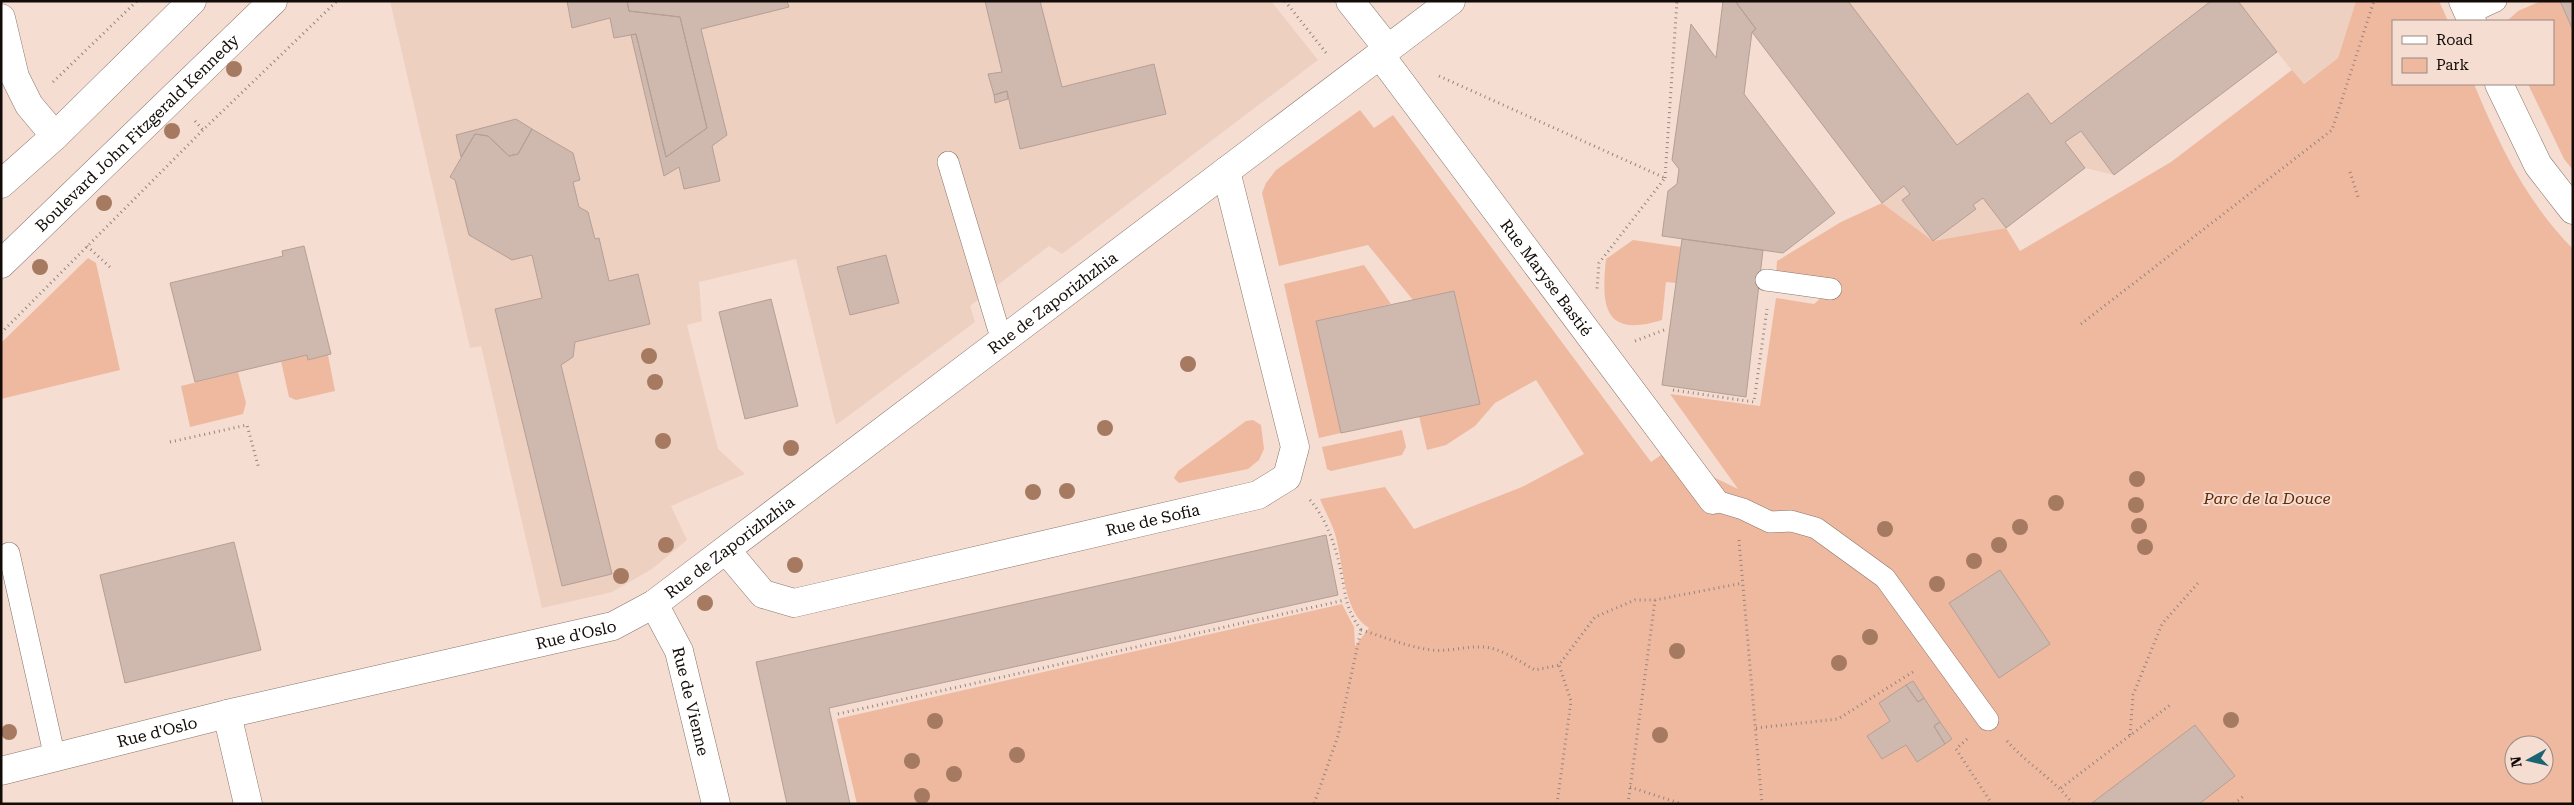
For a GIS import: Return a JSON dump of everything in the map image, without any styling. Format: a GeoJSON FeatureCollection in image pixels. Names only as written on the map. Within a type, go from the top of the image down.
{"type":"FeatureCollection","features":[{"type":"Feature","properties":{"kind":"street"},"geometry":{"type":"LineString","coordinates":[[1,184],[55,136],[192,1]]}},
{"type":"Feature","properties":{"kind":"street","name":"Boulevard John Fitzgerald Kennedy"},"geometry":{"type":"LineString","coordinates":[[1,264],[273,1]]}},
{"type":"Feature","properties":{"kind":"street","name":"Rue Maryse Bastié"},"geometry":{"type":"LineString","coordinates":[[1350,1],[1384,52],[1587,331],[1713,500]]}},
{"type":"Feature","properties":{"kind":"street","name":"Rue de Zaporizhzhia"},"geometry":{"type":"LineString","coordinates":[[654,604],[1451,1]]}},
{"type":"Feature","properties":{"kind":"street"},"geometry":{"type":"LineString","coordinates":[[1,18],[15,77],[29,105],[55,136]]}},
{"type":"Feature","properties":{"kind":"street"},"geometry":{"type":"LineString","coordinates":[[2499,85],[2538,165],[2573,210]]}},
{"type":"Feature","properties":{"kind":"street"},"geometry":{"type":"LineString","coordinates":[[1226,171],[1295,448],[1287,477]]}},
{"type":"Feature","properties":{"kind":"street","name":"Rue de Sofia"},"geometry":{"type":"LineString","coordinates":[[726,550],[763,594],[794,603],[1258,495],[1287,477]]}},
{"type":"Feature","properties":{"kind":"street","name":"Rue d'Oslo"},"geometry":{"type":"LineString","coordinates":[[1,771],[227,714],[613,626],[654,604]]}},
{"type":"Feature","properties":{"kind":"street","name":"Rue de Vienne"},"geometry":{"type":"LineString","coordinates":[[654,604],[679,651],[716,804]]}},
{"type":"Feature","properties":{"kind":"street"},"geometry":{"type":"LineString","coordinates":[[227,714],[248,804]]}},
{"type":"Feature","properties":{"kind":"lane"},"geometry":{"type":"LineString","coordinates":[[2468,12],[2496,1]]}},
{"type":"Feature","properties":{"kind":"lane"},"geometry":{"type":"LineString","coordinates":[[948,162],[1002,341]]}},
{"type":"Feature","properties":{"kind":"lane"},"geometry":{"type":"LineString","coordinates":[[1766,280],[1831,289]]}},
{"type":"Feature","properties":{"kind":"lane"},"geometry":{"type":"LineString","coordinates":[[1713,500],[1743,509],[1770,522],[1792,521],[1816,528],[1885,578],[1988,720]]}},
{"type":"Feature","properties":{"kind":"lane"},"geometry":{"type":"LineString","coordinates":[[9,552],[55,758]]}},
{"type":"Feature","properties":{"kind":"path"},"geometry":{"type":"LineString","coordinates":[[29,105],[138,1]]}},
{"type":"Feature","properties":{"kind":"path"},"geometry":{"type":"LineString","coordinates":[[1,333],[203,130],[337,1]]}},
{"type":"Feature","properties":{"kind":"path"},"geometry":{"type":"LineString","coordinates":[[1285,1],[1330,58],[1331,92]]}},
{"type":"Feature","properties":{"kind":"path"},"geometry":{"type":"LineString","coordinates":[[1587,331],[1595,307],[1600,264],[1665,178],[1678,1]]}},
{"type":"Feature","properties":{"kind":"path"},"geometry":{"type":"LineString","coordinates":[[2081,324],[2332,130],[2374,1]]}},
{"type":"Feature","properties":{"kind":"path"},"geometry":{"type":"LineString","coordinates":[[1431,72],[1665,178]]}},
{"type":"Feature","properties":{"kind":"path"},"geometry":{"type":"LineString","coordinates":[[2350,172],[2359,200]]}},
{"type":"Feature","properties":{"kind":"path"},"geometry":{"type":"LineString","coordinates":[[87,246],[112,269]]}},
{"type":"Feature","properties":{"kind":"path"},"geometry":{"type":"LineString","coordinates":[[1671,390],[1754,402],[1768,303]]}},
{"type":"Feature","properties":{"kind":"path"},"geometry":{"type":"LineString","coordinates":[[1631,343],[1664,330]]}},
{"type":"Feature","properties":{"kind":"path"},"geometry":{"type":"LineString","coordinates":[[170,442],[247,425],[259,469]]}},
{"type":"Feature","properties":{"kind":"path"},"geometry":{"type":"LineString","coordinates":[[1287,477],[1312,502],[1328,529],[1341,572],[1344,600],[1351,616],[1361,630],[1390,641],[1431,650],[1454,651],[1483,646],[1509,656],[1535,670],[1559,665],[1595,617],[1635,600],[1655,600],[1743,582]]}},
{"type":"Feature","properties":{"kind":"path"},"geometry":{"type":"LineString","coordinates":[[1762,804],[1738,536],[1770,522]]}},
{"type":"Feature","properties":{"kind":"path"},"geometry":{"type":"LineString","coordinates":[[2130,735],[2133,695],[2162,624],[2199,582]]}},
{"type":"Feature","properties":{"kind":"path"},"geometry":{"type":"LineString","coordinates":[[838,714],[1344,600]]}},
{"type":"Feature","properties":{"kind":"path"},"geometry":{"type":"LineString","coordinates":[[1628,804],[1655,600]]}},
{"type":"Feature","properties":{"kind":"path"},"geometry":{"type":"LineString","coordinates":[[1314,804],[1338,736],[1361,630]]}},
{"type":"Feature","properties":{"kind":"path"},"geometry":{"type":"LineString","coordinates":[[1756,728],[1838,719],[1941,654]]}},
{"type":"Feature","properties":{"kind":"path"},"geometry":{"type":"LineString","coordinates":[[1557,804],[1571,701],[1559,665]]}},
{"type":"Feature","properties":{"kind":"path"},"geometry":{"type":"LineString","coordinates":[[2061,788],[2170,705]]}},
{"type":"Feature","properties":{"kind":"path"},"geometry":{"type":"LineString","coordinates":[[1992,804],[1956,749],[1988,720],[2018,754],[2061,788],[2073,804]]}},
{"type":"Feature","properties":{"kind":"path"},"geometry":{"type":"LineString","coordinates":[[1630,787],[1682,804]]}},
{"type":"Feature","properties":{"kind":"path"},"geometry":{"type":"LineString","coordinates":[[2234,804],[2245,795]]}},
{"type":"Feature","properties":{"kind":"shaded area"},"geometry":{"type":"Polygon","coordinates":[[[390,1],[1271,1],[1318,60],[1062,254],[1049,246],[970,306],[975,322],[836,425],[796,259],[699,282],[702,321],[687,325],[718,449],[745,474],[671,506],[687,540],[652,569],[612,592],[542,608],[481,346],[470,348],[390,1]]]}},
{"type":"Feature","properties":{"kind":"shaded area"},"geometry":{"type":"Polygon","coordinates":[[[1735,1],[2356,1],[2338,58],[2303,84],[2277,52],[2114,175],[2085,168],[2006,228],[1933,241],[1882,203],[1752,32],[1735,1]]]}},
{"type":"Feature","properties":{"kind":"green space","name":"Parc de la Douce"},"geometry":{"type":"Polygon","coordinates":[[[2356,1],[2439,1],[2448,20],[2392,20],[2392,85],[2474,85],[2504,151],[2527,192],[2573,249],[2573,804],[857,804],[837,719],[1342,604],[1354,627],[1355,646],[1369,628],[1353,610],[1348,597],[1337,540],[1320,499],[1385,487],[1414,529],[1522,487],[1584,454],[1536,380],[1495,403],[1475,426],[1446,445],[1427,450],[1419,416],[1479,403],[1454,291],[1413,300],[1368,245],[1279,266],[1262,193],[1266,183],[1276,170],[1360,110],[1374,128],[1393,115],[1651,462],[1664,453],[1738,489],[1670,394],[1760,406],[1776,298],[1814,304],[1836,285],[1776,277],[1777,261],[1841,222],[1882,203],[1933,241],[2006,228],[2020,251],[2171,162],[2292,70],[2304,84],[2338,58],[2356,1]]]}},
{"type":"Feature","properties":{"kind":"green space"},"geometry":{"type":"Polygon","coordinates":[[[2541,1],[2560,1],[2573,30],[2573,170],[2564,159],[2528,85],[2554,85],[2554,20],[2508,20],[2518,11],[2541,1]]]}},
{"type":"Feature","properties":{"kind":"green space"},"geometry":{"type":"Polygon","coordinates":[[[1633,240],[1681,247],[1676,283],[1666,282],[1662,320],[1643,325],[1628,325],[1617,321],[1610,314],[1604,291],[1606,259],[1633,240]]]}},
{"type":"Feature","properties":{"kind":"green space"},"geometry":{"type":"Polygon","coordinates":[[[88,258],[96,263],[120,370],[1,399],[1,343],[88,258]]]}},
{"type":"Feature","properties":{"kind":"green space"},"geometry":{"type":"Polygon","coordinates":[[[1364,265],[1391,304],[1316,321],[1341,433],[1319,438],[1284,284],[1364,265]]]}},
{"type":"Feature","properties":{"kind":"green space"},"geometry":{"type":"Polygon","coordinates":[[[307,355],[309,360],[328,355],[335,391],[296,400],[289,397],[281,361],[307,355]]]}},
{"type":"Feature","properties":{"kind":"green space"},"geometry":{"type":"Polygon","coordinates":[[[238,372],[246,403],[243,414],[190,427],[181,386],[238,372]]]}},
{"type":"Feature","properties":{"kind":"green space"},"geometry":{"type":"Polygon","coordinates":[[[1253,420],[1261,425],[1264,449],[1259,460],[1248,469],[1179,483],[1174,478],[1178,471],[1246,421],[1253,420]]]}},
{"type":"Feature","properties":{"kind":"green space"},"geometry":{"type":"Polygon","coordinates":[[[1402,430],[1406,447],[1402,455],[1331,471],[1327,469],[1322,447],[1402,430]]]}},
{"type":"Feature","properties":{"kind":"building"},"geometry":{"type":"Polygon","coordinates":[[[567,1],[627,1],[629,11],[680,17],[707,128],[666,157],[636,34],[614,38],[610,18],[572,28],[567,1]]]}},
{"type":"Feature","properties":{"kind":"building"},"geometry":{"type":"Polygon","coordinates":[[[627,1],[787,1],[789,7],[701,29],[727,135],[712,146],[720,181],[684,189],[679,167],[664,176],[631,35],[636,34],[666,157],[707,128],[680,17],[629,11],[627,1]]]}},
{"type":"Feature","properties":{"kind":"building"},"geometry":{"type":"Polygon","coordinates":[[[985,1],[1040,1],[1062,87],[1154,64],[1166,114],[1020,149],[1007,91],[994,95],[988,74],[1002,72],[985,1]]]}},
{"type":"Feature","properties":{"kind":"building"},"geometry":{"type":"Polygon","coordinates":[[[1723,1],[1735,1],[1756,29],[1752,32],[1744,94],[1835,213],[1783,253],[1662,236],[1668,191],[1677,184],[1679,169],[1672,160],[1691,24],[1716,58],[1723,1]]]}},
{"type":"Feature","properties":{"kind":"building"},"geometry":{"type":"Polygon","coordinates":[[[1735,1],[1848,1],[1957,145],[2028,93],[2051,124],[2211,1],[2238,1],[2277,52],[2114,175],[2081,131],[2065,142],[2085,168],[2006,228],[1983,198],[1973,205],[1976,209],[1933,241],[1902,200],[1910,194],[1904,186],[1882,203],[1752,32],[1756,29],[1735,1]]]}},
{"type":"Feature","properties":{"kind":"building"},"geometry":{"type":"Polygon","coordinates":[[[2560,1],[2573,1],[2573,30],[2560,1]]]}},
{"type":"Feature","properties":{"kind":"building"},"geometry":{"type":"Polygon","coordinates":[[[1007,91],[1008,99],[995,103],[994,95],[1007,91]]]}},
{"type":"Feature","properties":{"kind":"building"},"geometry":{"type":"Polygon","coordinates":[[[516,119],[532,129],[518,154],[509,156],[488,136],[475,134],[461,157],[456,135],[516,119]]]}},
{"type":"Feature","properties":{"kind":"building"},"geometry":{"type":"Polygon","coordinates":[[[532,129],[573,153],[580,180],[573,182],[579,207],[588,212],[595,239],[599,238],[609,281],[638,274],[650,324],[575,342],[573,357],[561,365],[612,574],[562,586],[495,309],[542,298],[532,255],[512,260],[469,235],[455,180],[450,177],[475,134],[488,136],[509,156],[518,154],[532,129]]]}},
{"type":"Feature","properties":{"kind":"building"},"geometry":{"type":"Polygon","coordinates":[[[1682,239],[1763,250],[1746,397],[1662,385],[1682,239]]]}},
{"type":"Feature","properties":{"kind":"building"},"geometry":{"type":"Polygon","coordinates":[[[304,246],[331,354],[308,360],[307,355],[195,382],[170,283],[283,256],[282,251],[304,246]]]}},
{"type":"Feature","properties":{"kind":"building"},"geometry":{"type":"Polygon","coordinates":[[[886,255],[899,303],[850,315],[837,267],[886,255]]]}},
{"type":"Feature","properties":{"kind":"building"},"geometry":{"type":"Polygon","coordinates":[[[1454,291],[1480,404],[1341,433],[1316,321],[1454,291]]]}},
{"type":"Feature","properties":{"kind":"building"},"geometry":{"type":"Polygon","coordinates":[[[771,299],[798,406],[745,419],[719,312],[771,299]]]}},
{"type":"Feature","properties":{"kind":"building"},"geometry":{"type":"Polygon","coordinates":[[[1326,535],[1338,595],[829,708],[850,804],[787,804],[756,662],[1326,535]]]}},
{"type":"Feature","properties":{"kind":"building"},"geometry":{"type":"Polygon","coordinates":[[[234,542],[261,650],[125,683],[100,575],[234,542]]]}},
{"type":"Feature","properties":{"kind":"building"},"geometry":{"type":"Polygon","coordinates":[[[2000,570],[2050,644],[1999,678],[1949,603],[2000,570]]]}},
{"type":"Feature","properties":{"kind":"building"},"geometry":{"type":"Polygon","coordinates":[[[1913,681],[1924,698],[1918,702],[1906,685],[1913,681]]]}},
{"type":"Feature","properties":{"kind":"building"},"geometry":{"type":"Polygon","coordinates":[[[1906,685],[1918,702],[1924,698],[1940,722],[1934,726],[1945,744],[1917,762],[1906,745],[1882,759],[1867,736],[1890,721],[1879,703],[1906,685]]]}},
{"type":"Feature","properties":{"kind":"building"},"geometry":{"type":"Polygon","coordinates":[[[1940,722],[1952,739],[1945,744],[1934,726],[1940,722]]]}},
{"type":"Feature","properties":{"kind":"building"},"geometry":{"type":"Polygon","coordinates":[[[2195,725],[2235,776],[2199,804],[2092,803],[2195,725]]]}}]}
